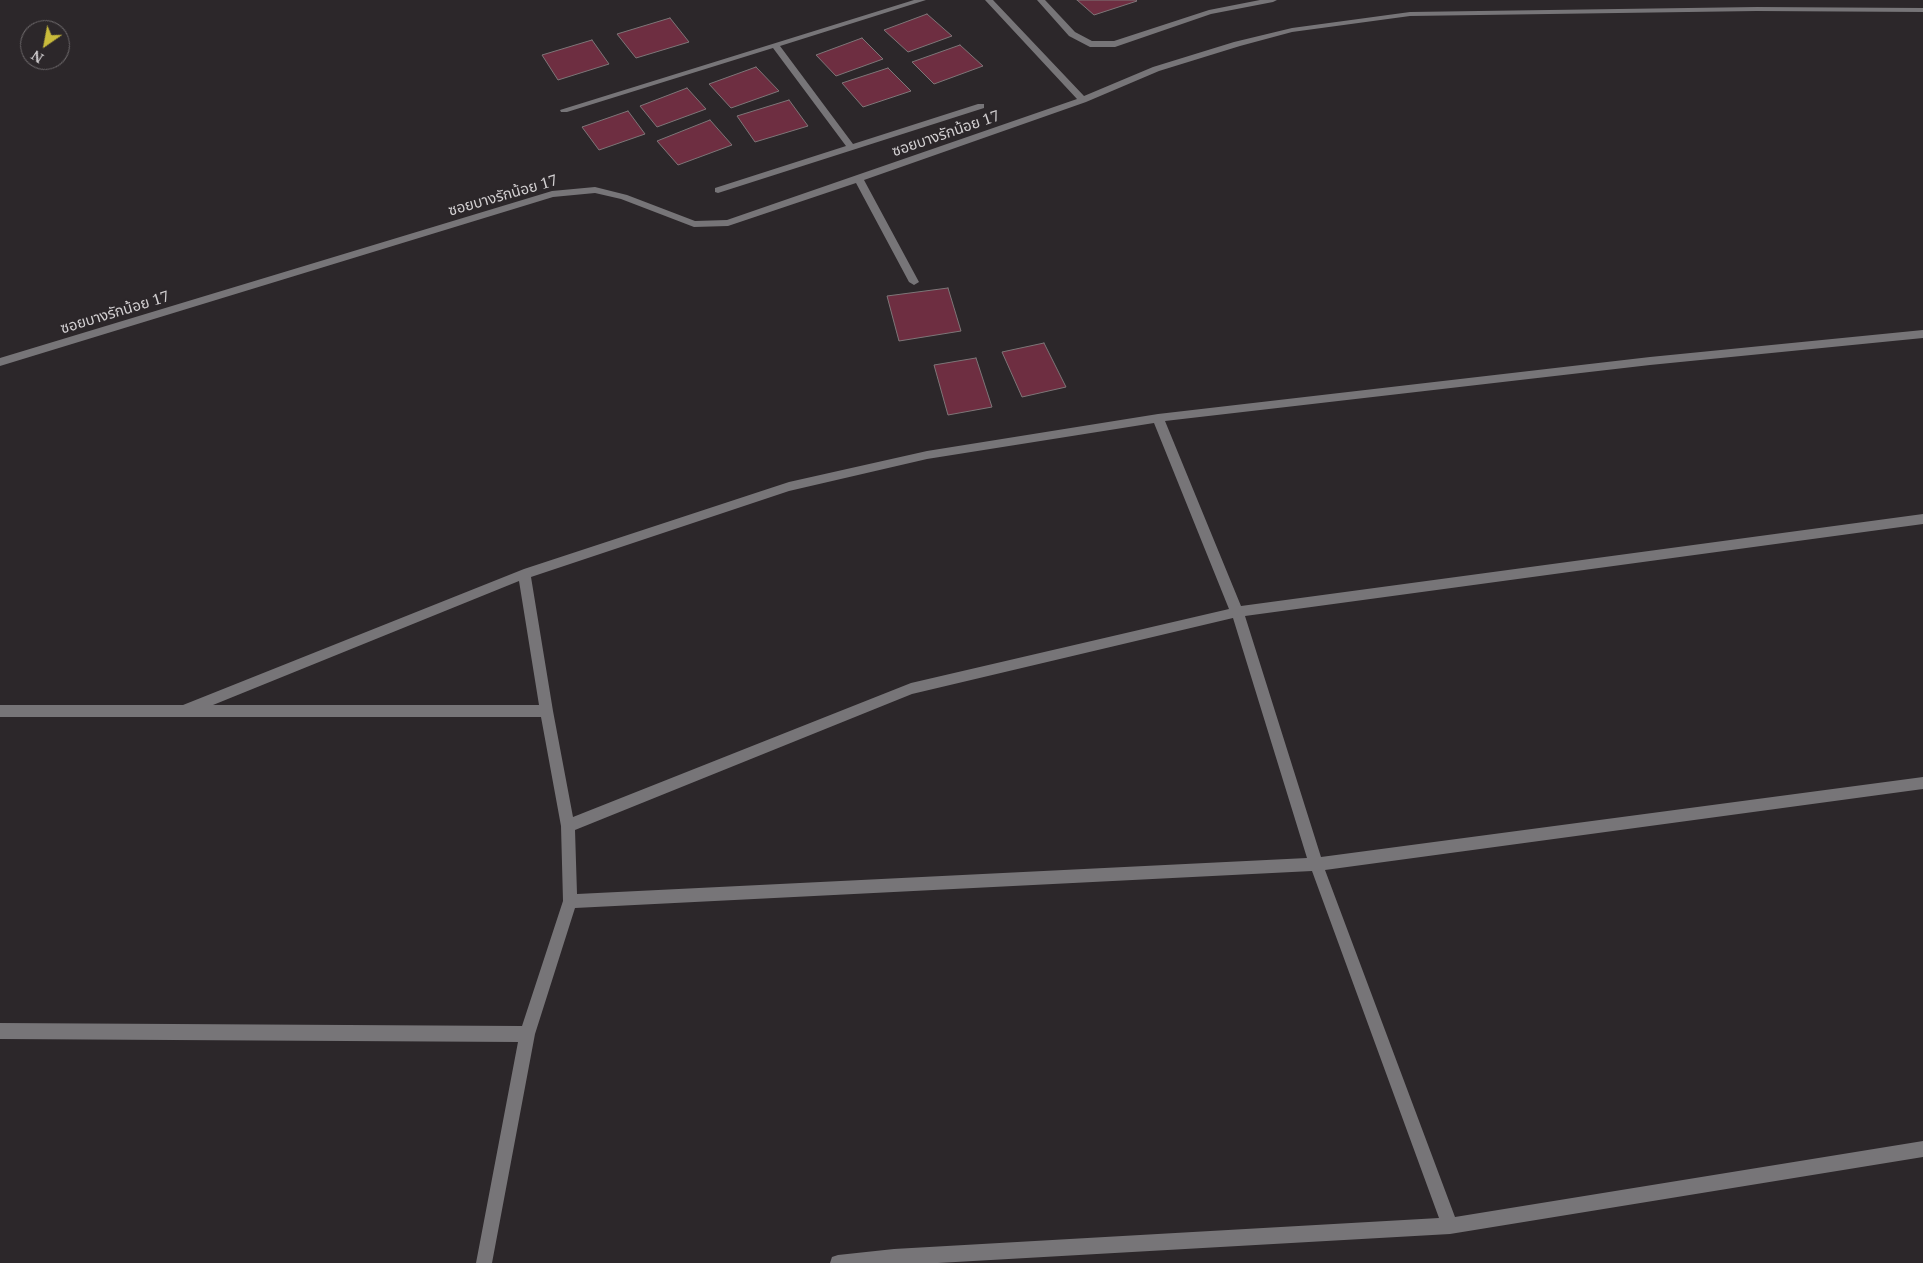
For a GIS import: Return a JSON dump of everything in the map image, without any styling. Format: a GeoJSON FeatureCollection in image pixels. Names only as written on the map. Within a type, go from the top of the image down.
{"type":"FeatureCollection","features":[{"type":"Feature","properties":{"kind":"street"},"geometry":{"type":"LineString","coordinates":[[564,110],[922,0]]}},
{"type":"Feature","properties":{"kind":"street"},"geometry":{"type":"LineString","coordinates":[[989,0],[1083,100]]}},
{"type":"Feature","properties":{"kind":"street"},"geometry":{"type":"LineString","coordinates":[[1041,0],[1072,34],[1090,44],[1115,44],[1209,12],[1273,0]]}},
{"type":"Feature","properties":{"kind":"street","name":"ซอยบางรักน้อย 17"},"geometry":{"type":"LineString","coordinates":[[0,362],[552,194],[595,190],[624,197],[694,224],[728,222],[784,205],[1083,100],[1156,69],[1237,44],[1292,30],[1410,14],[1756,8],[1923,10]]}},
{"type":"Feature","properties":{"kind":"street"},"geometry":{"type":"LineString","coordinates":[[776,46],[852,148]]}},
{"type":"Feature","properties":{"kind":"street"},"geometry":{"type":"LineString","coordinates":[[718,190],[981,106]]}},
{"type":"Feature","properties":{"kind":"street"},"geometry":{"type":"LineString","coordinates":[[859,179],[914,282]]}},
{"type":"Feature","properties":{"kind":"street"},"geometry":{"type":"LineString","coordinates":[[186,710],[524,574],[789,486],[927,455],[1158,418],[1650,361],[1923,334]]}},
{"type":"Feature","properties":{"kind":"street"},"geometry":{"type":"LineString","coordinates":[[1158,418],[1237,612],[1316,864],[1450,1226]]}},
{"type":"Feature","properties":{"kind":"street"},"geometry":{"type":"LineString","coordinates":[[568,826],[911,689],[1237,612],[1923,519]]}},
{"type":"Feature","properties":{"kind":"street"},"geometry":{"type":"LineString","coordinates":[[484,1263],[527,1034],[570,901],[568,826],[546,711],[524,574]]}},
{"type":"Feature","properties":{"kind":"street"},"geometry":{"type":"LineString","coordinates":[[0,710],[546,711]]}},
{"type":"Feature","properties":{"kind":"street"},"geometry":{"type":"LineString","coordinates":[[570,901],[1316,864],[1923,783]]}},
{"type":"Feature","properties":{"kind":"street"},"geometry":{"type":"LineString","coordinates":[[0,1031],[527,1034]]}},
{"type":"Feature","properties":{"kind":"street"},"geometry":{"type":"LineString","coordinates":[[838,1263],[904,1256],[1450,1226],[1923,1148]]}},
{"type":"Feature","properties":{"kind":"building"},"geometry":{"type":"Polygon","coordinates":[[[1077,0],[1136,0],[1137,1],[1094,15],[1077,0]]]}},
{"type":"Feature","properties":{"kind":"building"},"geometry":{"type":"Polygon","coordinates":[[[927,14],[952,36],[908,52],[884,30],[927,14]]]}},
{"type":"Feature","properties":{"kind":"building"},"geometry":{"type":"Polygon","coordinates":[[[670,18],[689,42],[636,58],[617,34],[670,18]]]}},
{"type":"Feature","properties":{"kind":"building"},"geometry":{"type":"Polygon","coordinates":[[[862,38],[883,59],[836,76],[816,55],[862,38]]]}},
{"type":"Feature","properties":{"kind":"building"},"geometry":{"type":"Polygon","coordinates":[[[592,40],[609,64],[558,80],[542,55],[592,40]]]}},
{"type":"Feature","properties":{"kind":"building"},"geometry":{"type":"Polygon","coordinates":[[[960,45],[983,66],[934,84],[912,62],[960,45]]]}},
{"type":"Feature","properties":{"kind":"building"},"geometry":{"type":"Polygon","coordinates":[[[756,67],[779,91],[731,108],[709,84],[756,67]]]}},
{"type":"Feature","properties":{"kind":"building"},"geometry":{"type":"Polygon","coordinates":[[[888,68],[911,91],[863,107],[842,83],[888,68]]]}},
{"type":"Feature","properties":{"kind":"building"},"geometry":{"type":"Polygon","coordinates":[[[687,88],[706,109],[657,127],[640,106],[687,88]]]}},
{"type":"Feature","properties":{"kind":"building"},"geometry":{"type":"Polygon","coordinates":[[[789,100],[808,126],[755,142],[737,116],[789,100]]]}},
{"type":"Feature","properties":{"kind":"building"},"geometry":{"type":"Polygon","coordinates":[[[628,111],[645,134],[599,150],[582,127],[628,111]]]}},
{"type":"Feature","properties":{"kind":"building"},"geometry":{"type":"Polygon","coordinates":[[[710,120],[732,145],[678,165],[657,141],[710,120]]]}},
{"type":"Feature","properties":{"kind":"building"},"geometry":{"type":"Polygon","coordinates":[[[948,288],[961,331],[899,341],[887,296],[948,288]]]}},
{"type":"Feature","properties":{"kind":"building"},"geometry":{"type":"Polygon","coordinates":[[[1044,343],[1066,387],[1022,397],[1002,352],[1044,343]]]}},
{"type":"Feature","properties":{"kind":"building"},"geometry":{"type":"Polygon","coordinates":[[[976,358],[992,407],[948,415],[934,365],[976,358]]]}}]}
